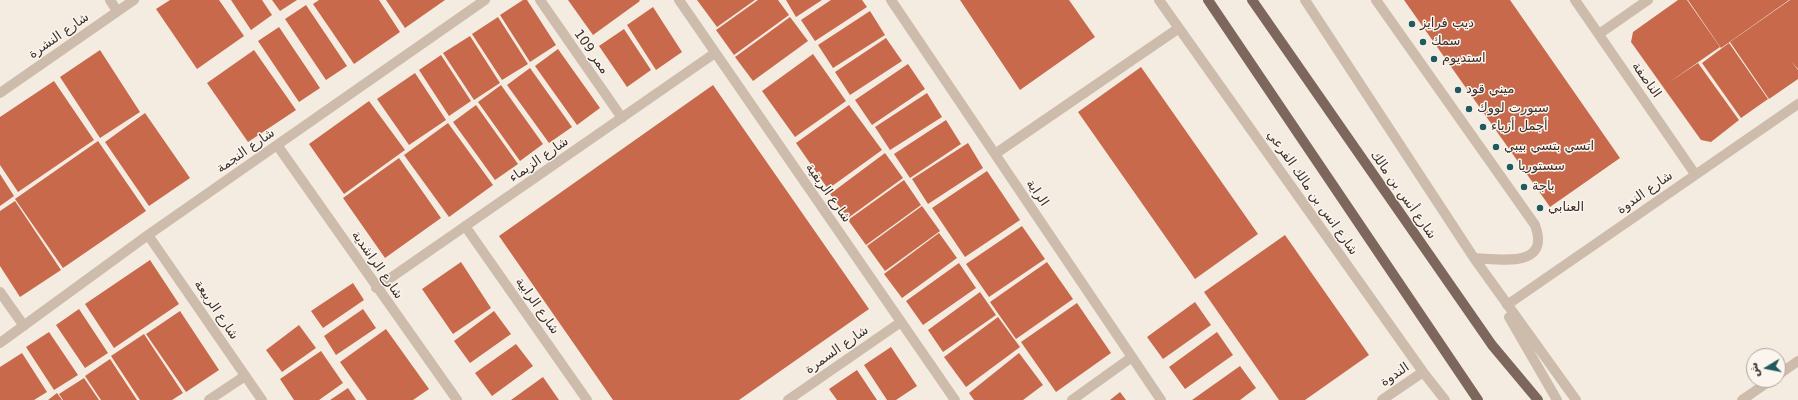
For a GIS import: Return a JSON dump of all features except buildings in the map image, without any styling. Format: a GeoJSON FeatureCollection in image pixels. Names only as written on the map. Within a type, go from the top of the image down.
{"type":"FeatureCollection","features":[{"type":"Feature","properties":{"kind":"main road"},"geometry":{"type":"LineString","coordinates":[[1208,0],[1478,400]]}},
{"type":"Feature","properties":{"kind":"main road","name":"شارع أنس بن مالك"},"geometry":{"type":"LineString","coordinates":[[1252,0],[1492,345],[1538,400]]}},
{"type":"Feature","properties":{"kind":"street"},"geometry":{"type":"LineString","coordinates":[[110,0],[118,11]]}},
{"type":"Feature","properties":{"kind":"street","name":"شارع النشرة"},"geometry":{"type":"LineString","coordinates":[[0,94],[134,0]]}},
{"type":"Feature","properties":{"kind":"street","name":"شارع النجمة"},"geometry":{"type":"LineString","coordinates":[[0,343],[148,235],[486,0]]}},
{"type":"Feature","properties":{"kind":"street","name":"ممر 109"},"geometry":{"type":"LineString","coordinates":[[540,0],[622,118]]}},
{"type":"Feature","properties":{"kind":"street","name":"شارع الربقية"},"geometry":{"type":"LineString","coordinates":[[679,0],[955,400]]}},
{"type":"Feature","properties":{"kind":"street","name":"الراية"},"geometry":{"type":"LineString","coordinates":[[891,0],[1161,400]]}},
{"type":"Feature","properties":{"kind":"street","name":"شارع انس بن مالك الفرعي"},"geometry":{"type":"LineString","coordinates":[[1158,0],[1423,372],[1445,400]]}},
{"type":"Feature","properties":{"kind":"street"},"geometry":{"type":"LineString","coordinates":[[995,154],[1179,28],[1162,0]]}},
{"type":"Feature","properties":{"kind":"street"},"geometry":{"type":"LineString","coordinates":[[1305,0],[1474,258],[1576,400]]}},
{"type":"Feature","properties":{"kind":"street"},"geometry":{"type":"LineString","coordinates":[[1376,0],[1535,225],[1540,238],[1538,246],[1533,253],[1525,258],[1516,260],[1474,258]]}},
{"type":"Feature","properties":{"kind":"street","name":"الناصفة"},"geometry":{"type":"LineString","coordinates":[[1575,0],[1695,174]]}},
{"type":"Feature","properties":{"kind":"street"},"geometry":{"type":"LineString","coordinates":[[1599,34],[1648,0]]}},
{"type":"Feature","properties":{"kind":"street","name":"شارع الزيماء"},"geometry":{"type":"LineString","coordinates":[[376,288],[715,53]]}},
{"type":"Feature","properties":{"kind":"street","name":"شارع الندوة"},"geometry":{"type":"LineString","coordinates":[[1507,304],[1798,104]]}},
{"type":"Feature","properties":{"kind":"street","name":"شارع الراشدية"},"geometry":{"type":"LineString","coordinates":[[276,145],[454,399]]}},
{"type":"Feature","properties":{"kind":"street","name":"شارع الرابية"},"geometry":{"type":"LineString","coordinates":[[465,226],[587,400]]}},
{"type":"Feature","properties":{"kind":"street","name":"شارع الربيعة"},"geometry":{"type":"LineString","coordinates":[[148,235],[262,400]]}},
{"type":"Feature","properties":{"kind":"street"},"geometry":{"type":"LineString","coordinates":[[1474,258],[1557,400]]}},
{"type":"Feature","properties":{"kind":"street"},"geometry":{"type":"LineString","coordinates":[[0,292],[24,326]]}},
{"type":"Feature","properties":{"kind":"street","name":"شارع السمرة"},"geometry":{"type":"LineString","coordinates":[[788,400],[901,322]]}},
{"type":"Feature","properties":{"kind":"street"},"geometry":{"type":"LineString","coordinates":[[1072,400],[1132,357]]}},
{"type":"Feature","properties":{"kind":"street"},"geometry":{"type":"LineString","coordinates":[[1786,369],[1798,361]]}},
{"type":"Feature","properties":{"kind":"street","name":"الندوة"},"geometry":{"type":"LineString","coordinates":[[1382,400],[1423,372]]}},
{"type":"Feature","properties":{"kind":"street"},"geometry":{"type":"LineString","coordinates":[[209,400],[245,376]]}},
{"type":"Feature","properties":{"kind":"street"},"geometry":{"type":"LineString","coordinates":[[1742,400],[1759,388]]}},
{"type":"Feature","properties":{"kind":"place","name":"ديب فرايز"},"geometry":{"type":"Point","coordinates":[1412,24]}},
{"type":"Feature","properties":{"kind":"place","name":"سمك"},"geometry":{"type":"Point","coordinates":[1423,42]}},
{"type":"Feature","properties":{"kind":"place","name":"استديوم"},"geometry":{"type":"Point","coordinates":[1434,59]}},
{"type":"Feature","properties":{"kind":"place","name":"ميني قود"},"geometry":{"type":"Point","coordinates":[1458,90]}},
{"type":"Feature","properties":{"kind":"place","name":"سبورت لووك"},"geometry":{"type":"Point","coordinates":[1469,109]}},
{"type":"Feature","properties":{"kind":"place","name":"أجمل أزياء"},"geometry":{"type":"Point","coordinates":[1483,127]}},
{"type":"Feature","properties":{"kind":"place","name":"اتسي بتسي بيبي"},"geometry":{"type":"Point","coordinates":[1496,147]}},
{"type":"Feature","properties":{"kind":"place","name":"سستوريا"},"geometry":{"type":"Point","coordinates":[1510,167]}},
{"type":"Feature","properties":{"kind":"place","name":"باجة"},"geometry":{"type":"Point","coordinates":[1524,187]}},
{"type":"Feature","properties":{"kind":"place","name":"العنابي"},"geometry":{"type":"Point","coordinates":[1540,208]}}]}
